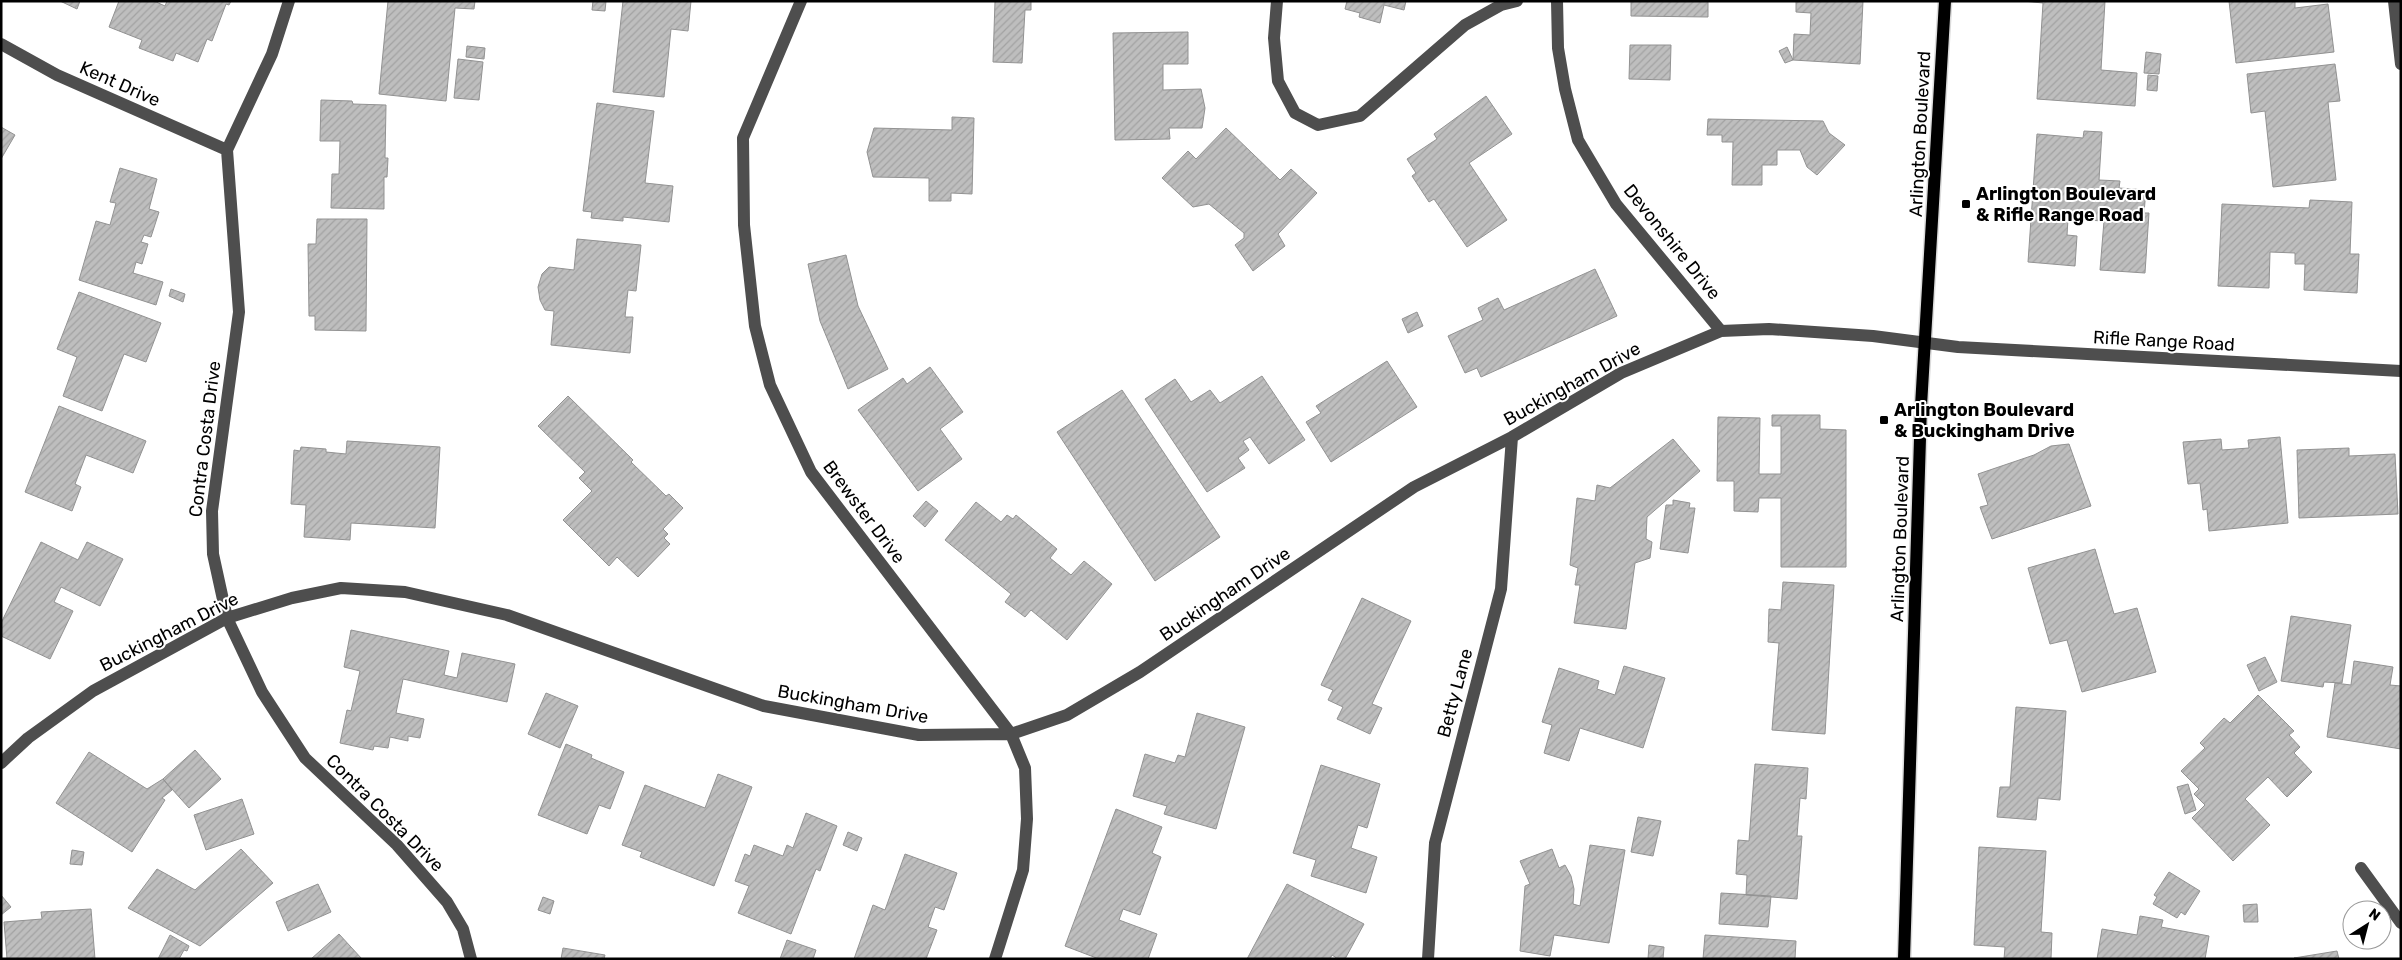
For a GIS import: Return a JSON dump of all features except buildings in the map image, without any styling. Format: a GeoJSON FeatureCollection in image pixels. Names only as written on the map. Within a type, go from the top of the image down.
{"type":"FeatureCollection","features":[{"type":"Feature","properties":{"kind":"main road","name":"Arlington Boulevard"},"geometry":{"type":"LineString","coordinates":[[1904,959],[1920,431],[1945,1]]}},
{"type":"Feature","properties":{"kind":"street","name":"Contra Costa Drive"},"geometry":{"type":"LineString","coordinates":[[289,1],[272,54],[228,150],[239,312],[212,510],[213,554],[226,618],[262,692],[305,758],[397,845],[447,902],[463,929],[471,959]]}},
{"type":"Feature","properties":{"kind":"street","name":"Brewster Drive"},"geometry":{"type":"LineString","coordinates":[[801,1],[743,138],[744,225],[755,326],[770,385],[811,472],[1011,734],[1025,768],[1027,818],[1022,870],[995,959]]}},
{"type":"Feature","properties":{"kind":"street"},"geometry":{"type":"LineString","coordinates":[[1277,1],[1274,38],[1278,81],[1295,113],[1318,125],[1360,116],[1466,25],[1501,5],[1517,1]]}},
{"type":"Feature","properties":{"kind":"street","name":"Devonshire Drive"},"geometry":{"type":"LineString","coordinates":[[1558,1],[1558,48],[1565,89],[1578,140],[1616,204],[1721,331]]}},
{"type":"Feature","properties":{"kind":"street"},"geometry":{"type":"LineString","coordinates":[[2394,1],[2401,64]]}},
{"type":"Feature","properties":{"kind":"street","name":"Kent Drive"},"geometry":{"type":"LineString","coordinates":[[1,44],[57,75],[228,150]]}},
{"type":"Feature","properties":{"kind":"street","name":"Buckingham Drive"},"geometry":{"type":"LineString","coordinates":[[1,763],[28,738],[93,691],[226,618],[292,598],[341,588],[405,592],[507,615],[764,706],[919,736],[1011,734],[1067,715],[1140,672],[1414,487],[1512,437],[1620,373],[1721,331],[1769,329],[1873,336],[1925,343]]}},
{"type":"Feature","properties":{"kind":"street","name":"Rifle Range Road"},"geometry":{"type":"LineString","coordinates":[[1925,343],[1964,348],[2401,371]]}},
{"type":"Feature","properties":{"kind":"street","name":"Betty Lane"},"geometry":{"type":"LineString","coordinates":[[1428,959],[1435,843],[1501,589],[1512,437]]}},
{"type":"Feature","properties":{"kind":"street"},"geometry":{"type":"LineString","coordinates":[[2361,868],[2401,923]]}},
{"type":"Feature","properties":{"kind":"place","name":"Arlington Boulevard & Rifle Range Road"},"geometry":{"type":"Point","coordinates":[1966,204]}},
{"type":"Feature","properties":{"kind":"place","name":"Arlington Boulevard & Buckingham Drive"},"geometry":{"type":"Point","coordinates":[1884,420]}}]}
